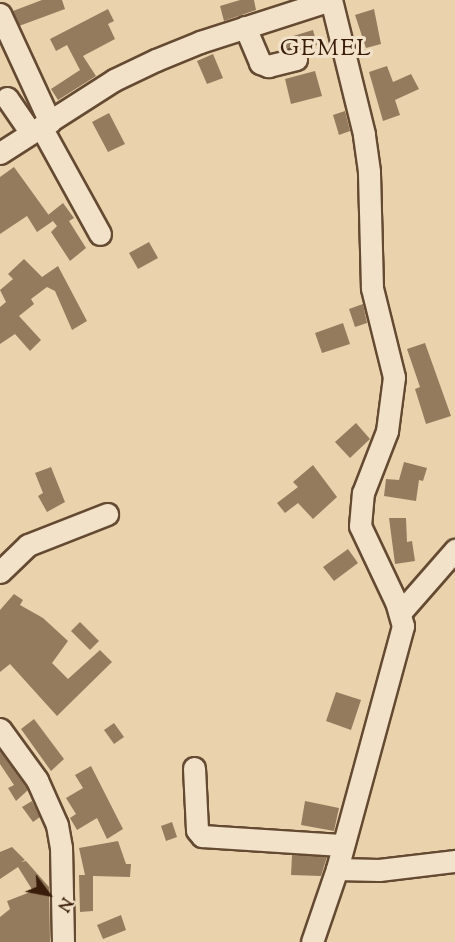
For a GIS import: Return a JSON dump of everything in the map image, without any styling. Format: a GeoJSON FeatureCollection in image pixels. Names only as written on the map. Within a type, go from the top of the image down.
{"type":"FeatureCollection","features":[{"type":"Feature","properties":{"kind":"street"},"geometry":{"type":"LineString","coordinates":[[0,153],[114,80],[200,42],[330,0],[364,134],[372,288],[394,377],[387,431],[363,493],[360,526],[400,613],[401,633],[341,845],[337,869],[312,942]]}},
{"type":"Feature","properties":{"kind":"street"},"geometry":{"type":"LineString","coordinates":[[0,14],[41,127],[100,234]]}},
{"type":"Feature","properties":{"kind":"street"},"geometry":{"type":"LineString","coordinates":[[245,27],[260,63],[268,66],[296,59]]}},
{"type":"Feature","properties":{"kind":"street"},"geometry":{"type":"LineString","coordinates":[[7,98],[41,127]]}},
{"type":"Feature","properties":{"kind":"street"},"geometry":{"type":"LineString","coordinates":[[0,572],[28,545],[107,514]]}},
{"type":"Feature","properties":{"kind":"street"},"geometry":{"type":"LineString","coordinates":[[400,613],[455,550]]}},
{"type":"Feature","properties":{"kind":"street"},"geometry":{"type":"LineString","coordinates":[[0,729],[37,780],[57,825],[62,847],[63,942]]}},
{"type":"Feature","properties":{"kind":"street"},"geometry":{"type":"LineString","coordinates":[[194,768],[197,830],[202,836],[341,845]]}},
{"type":"Feature","properties":{"kind":"street"},"geometry":{"type":"LineString","coordinates":[[337,869],[379,870],[455,861]]}},
{"type":"Feature","properties":{"kind":"building"},"geometry":{"type":"Polygon","coordinates":[[[42,0],[62,0],[65,9],[19,26],[13,11],[42,0]]]}},
{"type":"Feature","properties":{"kind":"building"},"geometry":{"type":"Polygon","coordinates":[[[240,0],[254,0],[256,10],[224,21],[220,6],[240,0]]]}},
{"type":"Feature","properties":{"kind":"building"},"geometry":{"type":"Polygon","coordinates":[[[108,9],[114,21],[108,24],[115,39],[83,56],[96,76],[58,100],[51,89],[80,70],[67,45],[56,51],[50,39],[108,9]]]}},
{"type":"Feature","properties":{"kind":"building"},"geometry":{"type":"Polygon","coordinates":[[[374,9],[381,44],[366,48],[355,15],[374,9]]]}},
{"type":"Feature","properties":{"kind":"building"},"geometry":{"type":"Polygon","coordinates":[[[313,30],[317,45],[282,49],[280,40],[313,30]]]}},
{"type":"Feature","properties":{"kind":"building"},"geometry":{"type":"Polygon","coordinates":[[[213,54],[223,78],[207,84],[197,61],[213,54]]]}},
{"type":"Feature","properties":{"kind":"building"},"geometry":{"type":"Polygon","coordinates":[[[387,66],[393,82],[411,74],[419,89],[395,100],[400,115],[383,121],[369,72],[387,66]]]}},
{"type":"Feature","properties":{"kind":"building"},"geometry":{"type":"Polygon","coordinates":[[[315,71],[322,96],[291,104],[285,79],[315,71]]]}},
{"type":"Feature","properties":{"kind":"building"},"geometry":{"type":"Polygon","coordinates":[[[345,111],[350,131],[339,135],[333,115],[345,111]]]}},
{"type":"Feature","properties":{"kind":"building"},"geometry":{"type":"Polygon","coordinates":[[[109,113],[125,144],[108,152],[92,122],[109,113]]]}},
{"type":"Feature","properties":{"kind":"building"},"geometry":{"type":"Polygon","coordinates":[[[14,167],[53,221],[37,232],[27,216],[0,234],[0,177],[14,167]]]}},
{"type":"Feature","properties":{"kind":"building"},"geometry":{"type":"Polygon","coordinates":[[[63,203],[74,218],[69,221],[86,248],[70,261],[51,232],[57,226],[48,215],[63,203]]]}},
{"type":"Feature","properties":{"kind":"building"},"geometry":{"type":"Polygon","coordinates":[[[149,242],[158,258],[138,269],[129,253],[149,242]]]}},
{"type":"Feature","properties":{"kind":"building"},"geometry":{"type":"Polygon","coordinates":[[[24,259],[42,277],[58,266],[87,321],[72,330],[55,291],[47,287],[31,299],[34,304],[19,316],[41,340],[30,351],[15,334],[0,344],[0,307],[6,302],[0,290],[13,279],[8,274],[24,259]]]}},
{"type":"Feature","properties":{"kind":"building"},"geometry":{"type":"Polygon","coordinates":[[[363,304],[367,323],[355,327],[349,309],[363,304]]]}},
{"type":"Feature","properties":{"kind":"building"},"geometry":{"type":"Polygon","coordinates":[[[343,323],[350,344],[322,353],[315,333],[343,323]]]}},
{"type":"Feature","properties":{"kind":"building"},"geometry":{"type":"Polygon","coordinates":[[[425,343],[451,416],[426,424],[415,389],[420,387],[407,349],[425,343]]]}},
{"type":"Feature","properties":{"kind":"building"},"geometry":{"type":"Polygon","coordinates":[[[356,423],[370,439],[350,458],[335,442],[356,423]]]}},
{"type":"Feature","properties":{"kind":"building"},"geometry":{"type":"Polygon","coordinates":[[[404,462],[427,468],[423,481],[419,480],[416,501],[384,496],[386,479],[399,480],[404,462]]]}},
{"type":"Feature","properties":{"kind":"building"},"geometry":{"type":"Polygon","coordinates":[[[313,465],[337,497],[313,519],[298,503],[285,513],[277,503],[298,487],[293,482],[313,465]]]}},
{"type":"Feature","properties":{"kind":"building"},"geometry":{"type":"Polygon","coordinates":[[[51,467],[65,502],[47,512],[38,496],[43,493],[35,473],[51,467]]]}},
{"type":"Feature","properties":{"kind":"building"},"geometry":{"type":"Polygon","coordinates":[[[389,518],[406,518],[407,542],[412,541],[415,561],[395,564],[389,518]]]}},
{"type":"Feature","properties":{"kind":"building"},"geometry":{"type":"Polygon","coordinates":[[[348,549],[358,563],[334,581],[323,567],[348,549]]]}},
{"type":"Feature","properties":{"kind":"building"},"geometry":{"type":"Polygon","coordinates":[[[14,594],[23,600],[20,605],[43,618],[68,641],[52,663],[68,679],[100,650],[112,662],[57,716],[10,664],[0,672],[0,610],[14,594]]]}},
{"type":"Feature","properties":{"kind":"building"},"geometry":{"type":"Polygon","coordinates":[[[80,622],[99,641],[90,650],[71,631],[80,622]]]}},
{"type":"Feature","properties":{"kind":"building"},"geometry":{"type":"Polygon","coordinates":[[[336,692],[361,700],[351,730],[326,721],[336,692]]]}},
{"type":"Feature","properties":{"kind":"building"},"geometry":{"type":"Polygon","coordinates":[[[34,719],[64,759],[51,771],[21,729],[34,719]]]}},
{"type":"Feature","properties":{"kind":"building"},"geometry":{"type":"Polygon","coordinates":[[[114,723],[124,737],[114,744],[104,730],[114,723]]]}},
{"type":"Feature","properties":{"kind":"building"},"geometry":{"type":"Polygon","coordinates":[[[0,751],[28,790],[16,801],[8,788],[14,785],[0,764],[0,751]]]}},
{"type":"Feature","properties":{"kind":"building"},"geometry":{"type":"Polygon","coordinates":[[[91,766],[123,829],[107,839],[97,818],[77,830],[70,818],[76,814],[66,798],[83,788],[75,775],[91,766]]]}},
{"type":"Feature","properties":{"kind":"building"},"geometry":{"type":"Polygon","coordinates":[[[32,801],[40,817],[33,822],[22,807],[32,801]]]}},
{"type":"Feature","properties":{"kind":"building"},"geometry":{"type":"Polygon","coordinates":[[[305,801],[339,808],[334,831],[301,825],[305,801]]]}},
{"type":"Feature","properties":{"kind":"building"},"geometry":{"type":"Polygon","coordinates":[[[172,822],[177,837],[166,841],[161,826],[172,822]]]}},
{"type":"Feature","properties":{"kind":"building"},"geometry":{"type":"Polygon","coordinates":[[[118,841],[126,864],[131,864],[130,877],[93,876],[93,911],[80,912],[79,875],[85,875],[79,848],[118,841]]]}},
{"type":"Feature","properties":{"kind":"building"},"geometry":{"type":"Polygon","coordinates":[[[12,847],[25,860],[21,862],[26,861],[49,887],[50,942],[0,942],[0,917],[10,909],[7,901],[33,891],[18,867],[0,879],[0,852],[12,847]]]}},
{"type":"Feature","properties":{"kind":"building"},"geometry":{"type":"Polygon","coordinates":[[[292,855],[327,857],[321,876],[291,875],[292,855]]]}},
{"type":"Feature","properties":{"kind":"building"},"geometry":{"type":"Polygon","coordinates":[[[121,915],[126,930],[103,939],[97,925],[121,915]]]}},
{"type":"Feature","properties":{"kind":"district","name":"GEMEL"},"geometry":{"type":"Point","coordinates":[326,50]}}]}
